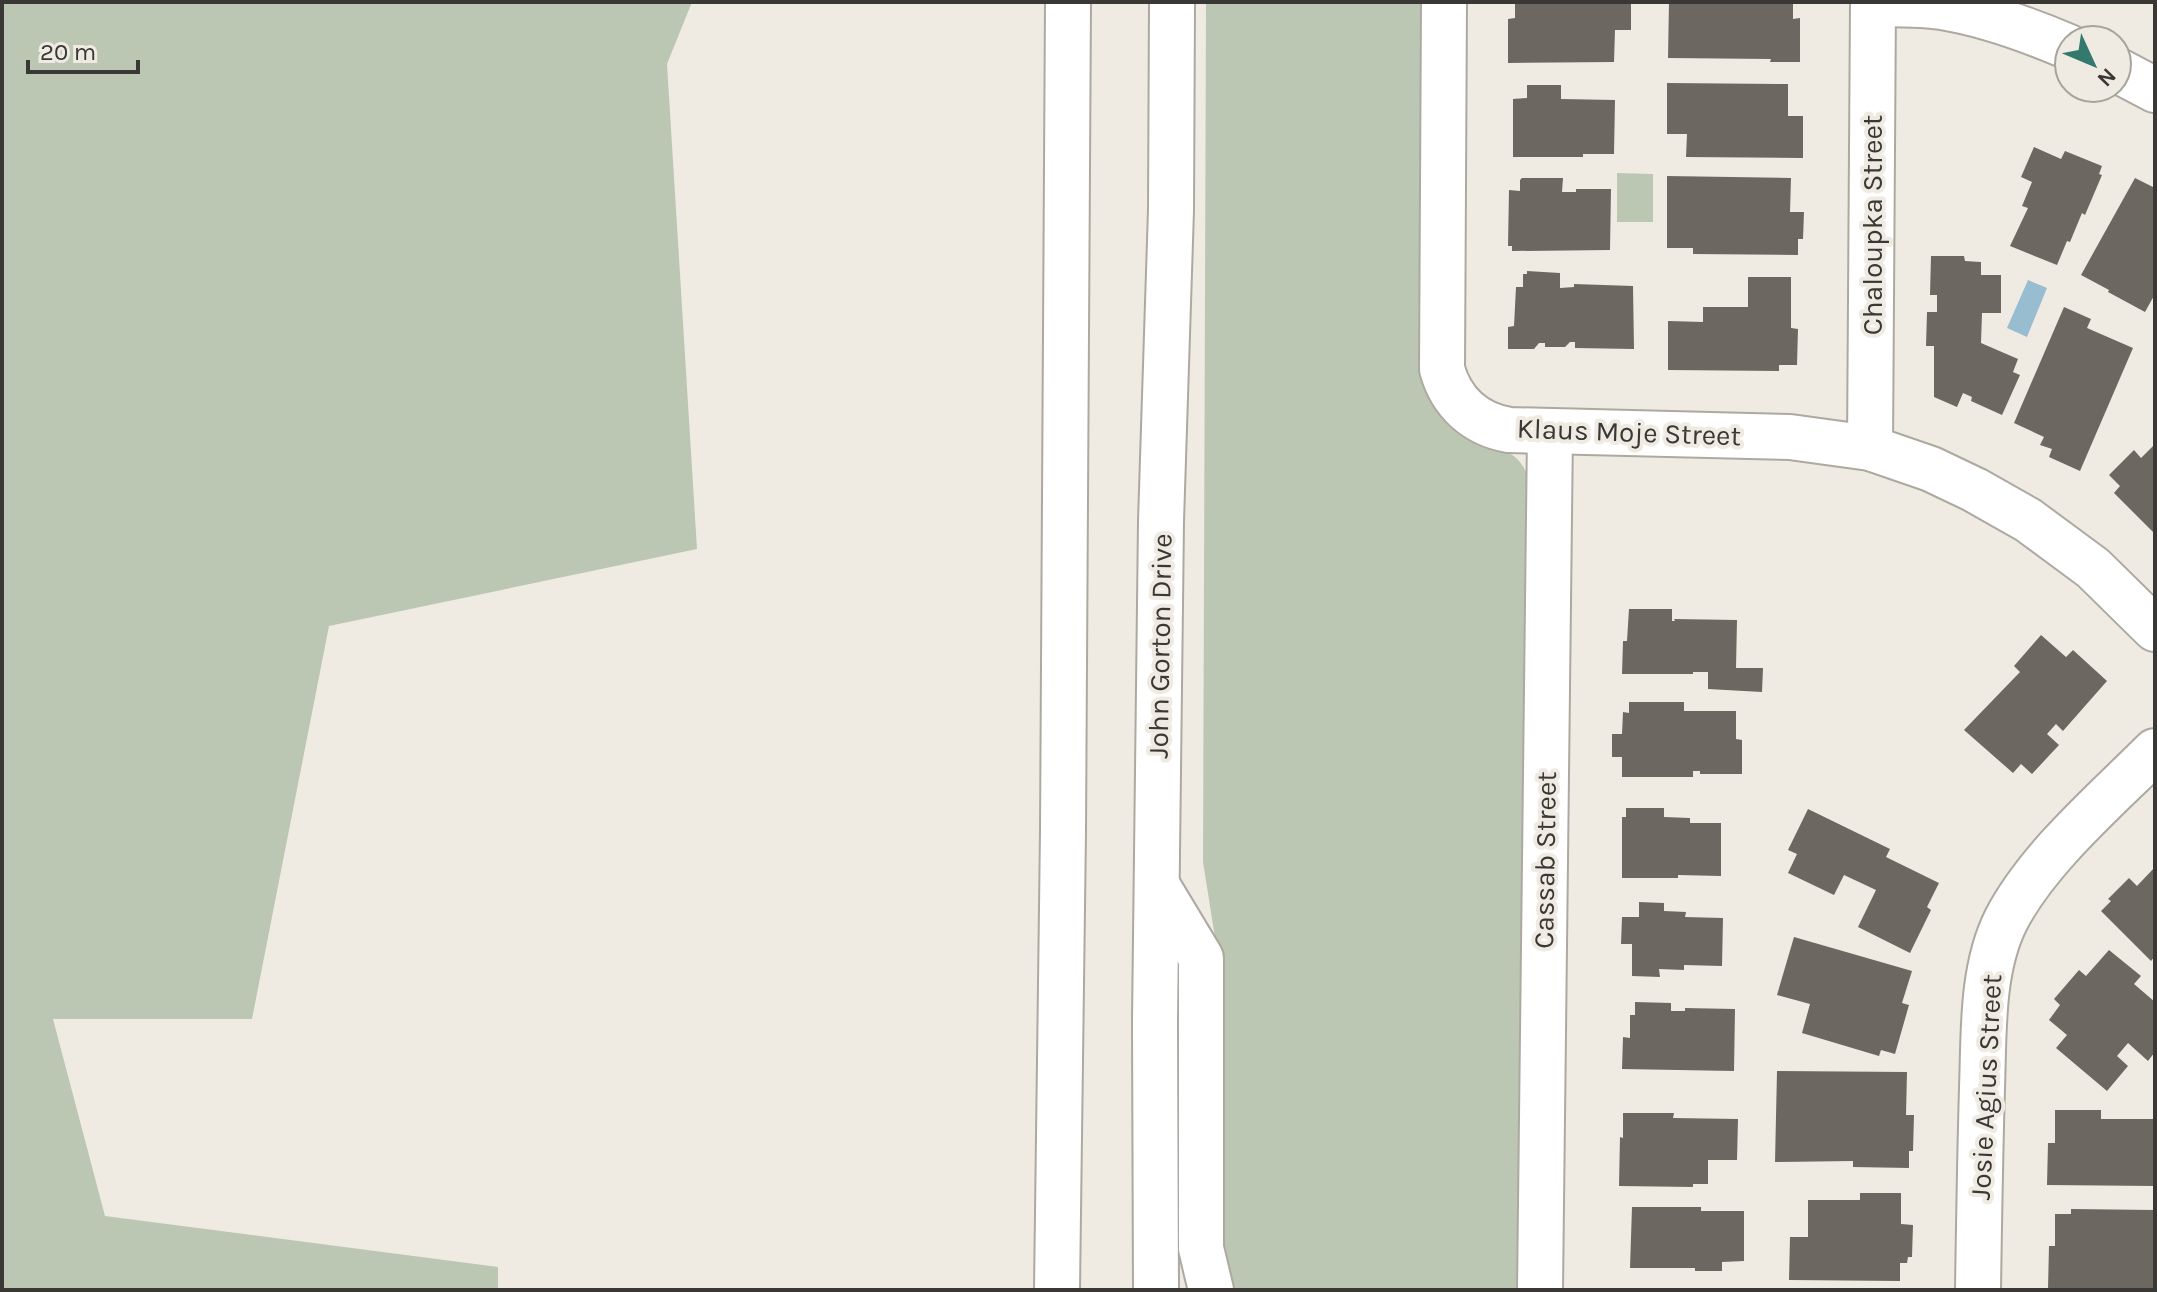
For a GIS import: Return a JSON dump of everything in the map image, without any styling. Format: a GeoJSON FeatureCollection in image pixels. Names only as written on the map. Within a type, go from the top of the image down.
{"type":"FeatureCollection","features":[{"type":"Feature","properties":{"kind":"street"},"geometry":{"type":"LineString","coordinates":[[1055,1286],[1063,831],[1068,2]]}},
{"type":"Feature","properties":{"kind":"street","name":"John Gorton Drive"},"geometry":{"type":"LineString","coordinates":[[1156,1290],[1155,1021],[1161,521],[1171,210],[1172,2]]}},
{"type":"Feature","properties":{"kind":"street","name":"Klaus Moje Street"},"geometry":{"type":"LineString","coordinates":[[1444,2],[1442,369],[1453,397],[1477,418],[1493,427],[1509,430],[1790,437],[1870,448],[1953,479],[2028,520],[2093,568],[2155,629]]}},
{"type":"Feature","properties":{"kind":"street"},"geometry":{"type":"LineString","coordinates":[[1873,3],[1943,7],[1993,20],[2053,41]]}},
{"type":"Feature","properties":{"kind":"street","name":"Chaloupka Street"},"geometry":{"type":"LineString","coordinates":[[1870,448],[1873,3]]}},
{"type":"Feature","properties":{"kind":"street"},"geometry":{"type":"LineString","coordinates":[[2133,78],[2155,90]]}},
{"type":"Feature","properties":{"kind":"street","name":"Cassab Street"},"geometry":{"type":"LineString","coordinates":[[1540,1290],[1550,431]]}},
{"type":"Feature","properties":{"kind":"street","name":"Josie Agius Street"},"geometry":{"type":"LineString","coordinates":[[1978,1290],[1985,1009],[1988,975],[2005,922],[2060,846],[2155,751]]}},
{"type":"Feature","properties":{"kind":"street"},"geometry":{"type":"LineString","coordinates":[[1157,885],[1201,958],[1201,1248],[1211,1290]]}},
{"type":"Feature","properties":{"kind":"green space"},"geometry":{"type":"Polygon","coordinates":[[[2,2],[692,2],[667,64],[697,549],[329,626],[252,1019],[53,1019],[105,1216],[498,1267],[498,1290],[2,1290],[2,2]]]}},
{"type":"Feature","properties":{"kind":"green space"},"geometry":{"type":"Polygon","coordinates":[[[1206,2],[1422,2],[1420,373],[1430,400],[1446,423],[1461,435],[1511,454],[1524,469],[1529,481],[1524,1290],[1233,1290],[1219,1200],[1220,969],[1203,862],[1206,2]]]}},
{"type":"Feature","properties":{"kind":"green space"},"geometry":{"type":"Polygon","coordinates":[[[1617,173],[1653,174],[1653,222],[1617,222],[1617,173]]]}},
{"type":"Feature","properties":{"kind":"water"},"geometry":{"type":"Polygon","coordinates":[[[2028,280],[2047,288],[2027,337],[2007,328],[2028,280]]]}},
{"type":"Feature","properties":{"kind":"building"},"geometry":{"type":"Polygon","coordinates":[[[1515,2],[1631,2],[1631,30],[1615,30],[1614,62],[1508,63],[1508,19],[1515,18],[1515,2]]]}},
{"type":"Feature","properties":{"kind":"building"},"geometry":{"type":"Polygon","coordinates":[[[1669,2],[1793,2],[1793,19],[1800,18],[1800,62],[1668,58],[1669,2]]]}},
{"type":"Feature","properties":{"kind":"building"},"geometry":{"type":"Polygon","coordinates":[[[1667,83],[1788,84],[1788,116],[1803,116],[1803,158],[1686,157],[1687,134],[1667,134],[1667,83]]]}},
{"type":"Feature","properties":{"kind":"building"},"geometry":{"type":"Polygon","coordinates":[[[1527,85],[1561,85],[1561,99],[1615,100],[1614,154],[1513,157],[1513,99],[1527,98],[1527,85]]]}},
{"type":"Feature","properties":{"kind":"building"},"geometry":{"type":"Polygon","coordinates":[[[2034,147],[2061,159],[2065,151],[2102,166],[2099,174],[2102,175],[2085,215],[2082,213],[2057,265],[2010,246],[2028,208],[2022,206],[2032,182],[2021,177],[2034,147]]]}},
{"type":"Feature","properties":{"kind":"building"},"geometry":{"type":"Polygon","coordinates":[[[1667,176],[1791,178],[1790,212],[1804,212],[1803,239],[1798,239],[1798,255],[1693,254],[1693,248],[1667,248],[1667,176]]]}},
{"type":"Feature","properties":{"kind":"building"},"geometry":{"type":"Polygon","coordinates":[[[1522,178],[1563,178],[1562,192],[1611,189],[1610,250],[1512,251],[1512,246],[1508,246],[1509,190],[1520,191],[1522,178]]]}},
{"type":"Feature","properties":{"kind":"building"},"geometry":{"type":"Polygon","coordinates":[[[2135,178],[2155,188],[2155,294],[2145,312],[2081,275],[2135,178]]]}},
{"type":"Feature","properties":{"kind":"building"},"geometry":{"type":"Polygon","coordinates":[[[1931,256],[1964,256],[1965,261],[1981,262],[1981,275],[2001,275],[2001,313],[1982,313],[1981,343],[2018,359],[2013,372],[2020,375],[2002,415],[1971,401],[1972,397],[1963,393],[1957,407],[1934,397],[1934,346],[1926,346],[1927,312],[1937,312],[1937,295],[1930,295],[1931,256]]]}},
{"type":"Feature","properties":{"kind":"building"},"geometry":{"type":"Polygon","coordinates":[[[1527,271],[1560,273],[1560,288],[1574,287],[1574,284],[1633,286],[1634,349],[1575,348],[1575,342],[1570,342],[1565,347],[1545,347],[1545,343],[1539,343],[1534,349],[1508,349],[1508,327],[1514,326],[1516,287],[1523,287],[1523,274],[1527,271]]]}},
{"type":"Feature","properties":{"kind":"building"},"geometry":{"type":"Polygon","coordinates":[[[1748,277],[1791,277],[1791,328],[1798,329],[1797,365],[1779,365],[1779,371],[1668,370],[1668,321],[1703,322],[1703,307],[1748,307],[1748,277]]]}},
{"type":"Feature","properties":{"kind":"building"},"geometry":{"type":"Polygon","coordinates":[[[2064,307],[2091,319],[2087,328],[2133,348],[2080,471],[2049,457],[2052,449],[2040,445],[2044,437],[2014,423],[2064,307]]]}},
{"type":"Feature","properties":{"kind":"building"},"geometry":{"type":"Polygon","coordinates":[[[2155,444],[2155,534],[2114,493],[2120,486],[2109,475],[2134,450],[2141,458],[2155,444]]]}},
{"type":"Feature","properties":{"kind":"building"},"geometry":{"type":"Polygon","coordinates":[[[1629,609],[1672,609],[1672,621],[1737,620],[1736,668],[1763,668],[1762,692],[1708,689],[1708,672],[1622,674],[1623,641],[1627,641],[1629,609]]]}},
{"type":"Feature","properties":{"kind":"building"},"geometry":{"type":"Polygon","coordinates":[[[2041,635],[2066,657],[2073,650],[2107,681],[2063,731],[2056,724],[2047,734],[2059,745],[2032,774],[2021,764],[2013,773],[1964,730],[2020,672],[2014,666],[2041,635]]]}},
{"type":"Feature","properties":{"kind":"building"},"geometry":{"type":"Polygon","coordinates":[[[1629,702],[1684,702],[1684,711],[1736,711],[1736,739],[1742,740],[1742,774],[1700,774],[1700,771],[1693,771],[1693,777],[1622,777],[1622,757],[1612,757],[1612,734],[1622,734],[1623,712],[1629,713],[1629,702]]]}},
{"type":"Feature","properties":{"kind":"building"},"geometry":{"type":"Polygon","coordinates":[[[1626,808],[1664,808],[1664,817],[1690,818],[1690,823],[1721,823],[1721,876],[1622,878],[1622,817],[1626,817],[1626,808]]]}},
{"type":"Feature","properties":{"kind":"building"},"geometry":{"type":"Polygon","coordinates":[[[1808,809],[1890,849],[1886,857],[1939,883],[1927,907],[1931,910],[1910,953],[1858,927],[1876,890],[1844,875],[1834,895],[1788,873],[1797,854],[1788,850],[1808,809]]]}},
{"type":"Feature","properties":{"kind":"building"},"geometry":{"type":"Polygon","coordinates":[[[2155,867],[2155,956],[2151,961],[2101,911],[2111,901],[2108,899],[2129,878],[2137,886],[2155,867]]]}},
{"type":"Feature","properties":{"kind":"building"},"geometry":{"type":"Polygon","coordinates":[[[1639,902],[1664,903],[1664,911],[1686,912],[1685,917],[1723,918],[1722,966],[1684,965],[1684,970],[1659,969],[1660,977],[1632,976],[1632,944],[1621,944],[1622,917],[1639,917],[1639,902]]]}},
{"type":"Feature","properties":{"kind":"building"},"geometry":{"type":"Polygon","coordinates":[[[1794,937],[1912,971],[1902,1003],[1909,1005],[1895,1054],[1881,1050],[1879,1056],[1802,1033],[1810,1004],[1777,995],[1794,937]]]}},
{"type":"Feature","properties":{"kind":"building"},"geometry":{"type":"Polygon","coordinates":[[[2109,950],[2141,976],[2134,984],[2155,1002],[2155,1052],[2148,1061],[2128,1043],[2117,1056],[2128,1066],[2107,1091],[2056,1048],[2067,1035],[2049,1020],[2060,1005],[2054,999],[2079,970],[2086,976],[2109,950]]]}},
{"type":"Feature","properties":{"kind":"building"},"geometry":{"type":"Polygon","coordinates":[[[1635,1002],[1671,1003],[1671,1011],[1685,1011],[1685,1008],[1735,1009],[1734,1071],[1622,1069],[1623,1037],[1630,1038],[1630,1015],[1635,1015],[1635,1002]]]}},
{"type":"Feature","properties":{"kind":"building"},"geometry":{"type":"Polygon","coordinates":[[[1777,1071],[1907,1072],[1906,1115],[1914,1115],[1909,1168],[1853,1167],[1853,1161],[1775,1162],[1777,1071]]]}},
{"type":"Feature","properties":{"kind":"building"},"geometry":{"type":"Polygon","coordinates":[[[2055,1110],[2101,1110],[2101,1119],[2155,1119],[2155,1186],[2047,1185],[2048,1143],[2055,1143],[2055,1110]]]}},
{"type":"Feature","properties":{"kind":"building"},"geometry":{"type":"Polygon","coordinates":[[[1623,1113],[1674,1113],[1673,1118],[1738,1119],[1737,1160],[1708,1160],[1708,1184],[1693,1184],[1693,1187],[1619,1186],[1623,1113]]]}},
{"type":"Feature","properties":{"kind":"building"},"geometry":{"type":"Polygon","coordinates":[[[1860,1193],[1901,1193],[1901,1224],[1913,1225],[1912,1257],[1908,1257],[1907,1263],[1900,1263],[1900,1281],[1789,1280],[1790,1237],[1808,1237],[1808,1200],[1860,1200],[1860,1193]]]}},
{"type":"Feature","properties":{"kind":"building"},"geometry":{"type":"Polygon","coordinates":[[[1632,1207],[1701,1207],[1701,1211],[1744,1211],[1744,1261],[1722,1262],[1722,1271],[1630,1268],[1632,1207]]]}},
{"type":"Feature","properties":{"kind":"building"},"geometry":{"type":"Polygon","coordinates":[[[2071,1209],[2155,1210],[2153,1290],[2048,1289],[2049,1246],[2055,1246],[2055,1214],[2071,1214],[2071,1209]]]}}]}
